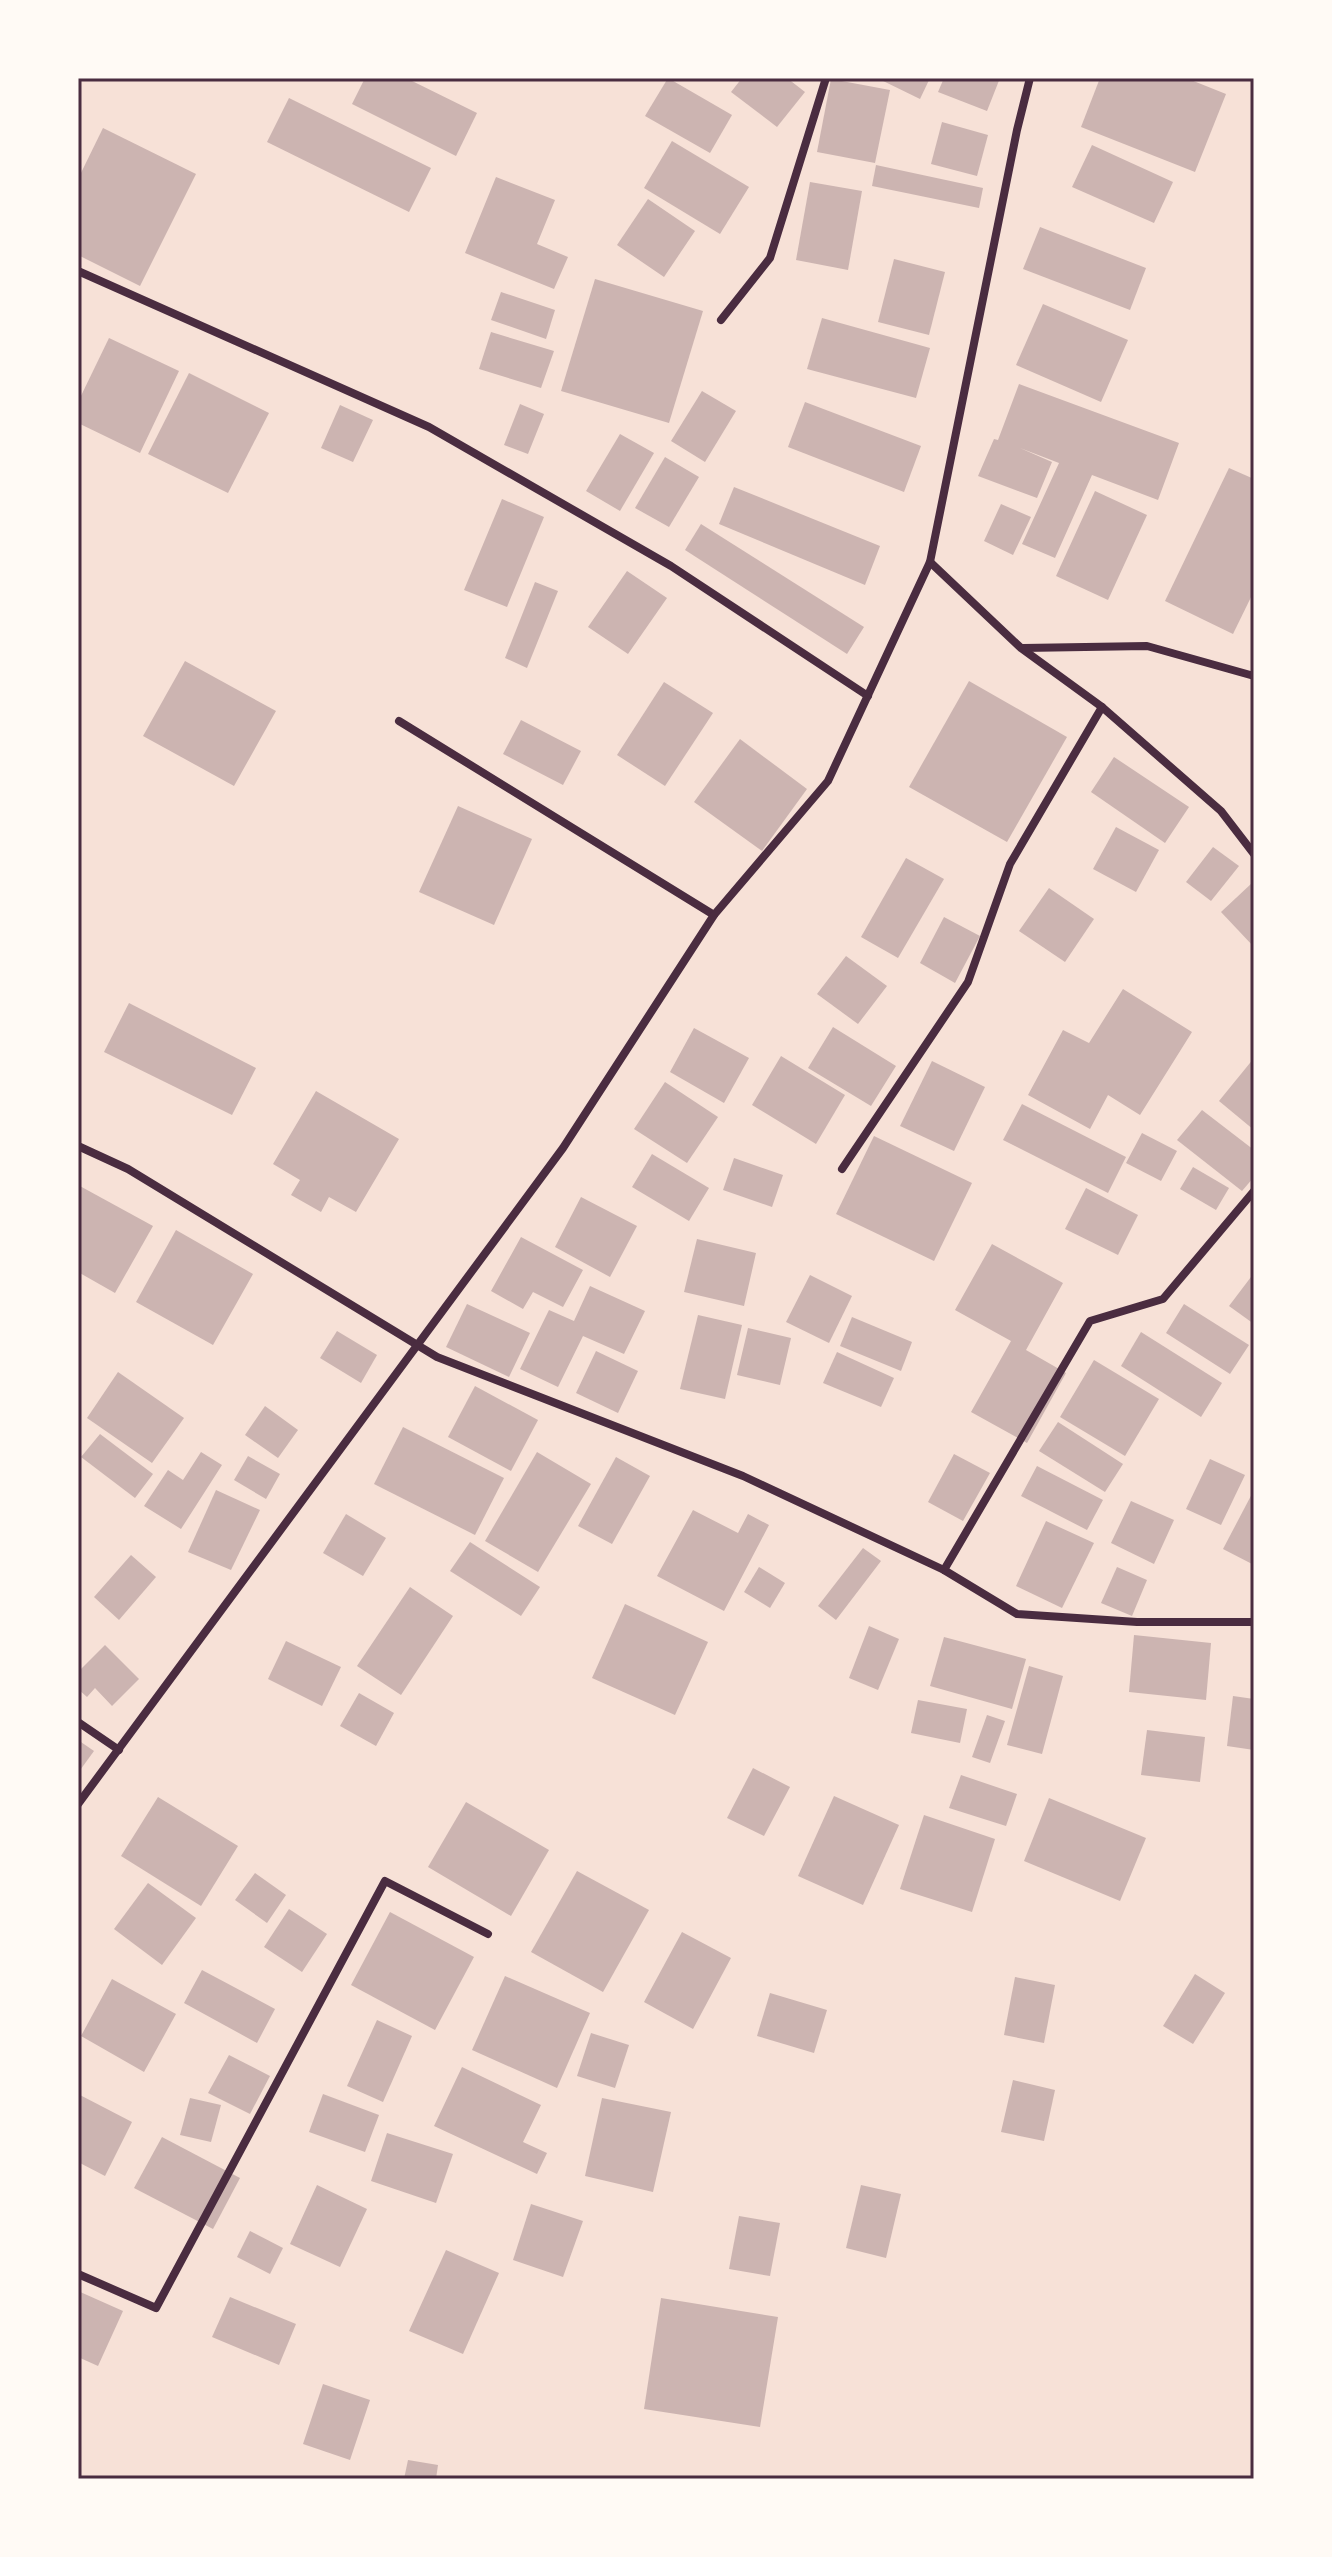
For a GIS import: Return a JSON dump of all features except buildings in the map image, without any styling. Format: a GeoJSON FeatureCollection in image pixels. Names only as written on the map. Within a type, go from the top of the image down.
{"type":"FeatureCollection","features":[{"type":"Feature","properties":{"kind":"street"},"geometry":{"type":"LineString","coordinates":[[721,320],[770,258],[826,78]]}},
{"type":"Feature","properties":{"kind":"street"},"geometry":{"type":"LineString","coordinates":[[78,1804],[563,1148],[714,915],[828,781],[930,562],[1030,78]]}},
{"type":"Feature","properties":{"kind":"street"},"geometry":{"type":"LineString","coordinates":[[78,271],[429,427],[671,566],[868,696]]}},
{"type":"Feature","properties":{"kind":"street"},"geometry":{"type":"LineString","coordinates":[[930,562],[1021,648],[1102,707],[1221,811],[1254,854]]}},
{"type":"Feature","properties":{"kind":"street"},"geometry":{"type":"LineString","coordinates":[[1021,648],[1147,646],[1254,676]]}},
{"type":"Feature","properties":{"kind":"street"},"geometry":{"type":"LineString","coordinates":[[842,1169],[968,982],[1010,864],[1102,707]]}},
{"type":"Feature","properties":{"kind":"street"},"geometry":{"type":"LineString","coordinates":[[399,721],[714,915]]}},
{"type":"Feature","properties":{"kind":"street"},"geometry":{"type":"LineString","coordinates":[[78,1146],[128,1169],[437,1357],[743,1476],[944,1570],[1017,1614],[1137,1622],[1254,1622]]}},
{"type":"Feature","properties":{"kind":"street"},"geometry":{"type":"LineString","coordinates":[[944,1570],[1090,1321],[1163,1299],[1254,1191]]}},
{"type":"Feature","properties":{"kind":"street"},"geometry":{"type":"LineString","coordinates":[[78,1722],[119,1750]]}},
{"type":"Feature","properties":{"kind":"street"},"geometry":{"type":"LineString","coordinates":[[78,2274],[156,2308],[385,1881],[488,1934]]}}]}
